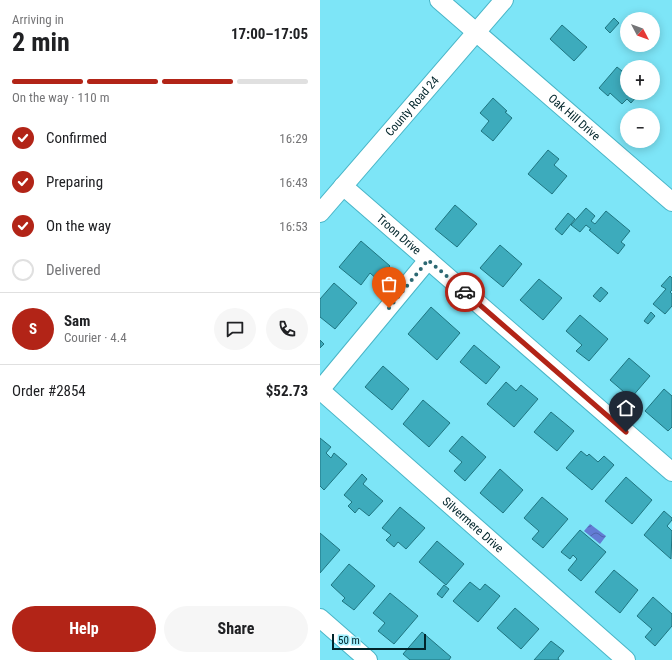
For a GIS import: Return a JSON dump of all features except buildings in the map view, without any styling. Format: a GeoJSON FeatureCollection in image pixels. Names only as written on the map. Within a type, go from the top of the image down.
{"type":"FeatureCollection","features":[{"type":"Feature","properties":{"kind":"street","name":"Oak Hill Drive"},"geometry":{"type":"LineString","coordinates":[[439,0],[672,202]]}},
{"type":"Feature","properties":{"kind":"street","name":"County Road 24"},"geometry":{"type":"LineString","coordinates":[[320,213],[504,0]]}},
{"type":"Feature","properties":{"kind":"street","name":"Troon Drive"},"geometry":{"type":"LineString","coordinates":[[344,186],[672,472]]}},
{"type":"Feature","properties":{"kind":"street"},"geometry":{"type":"LineString","coordinates":[[320,390],[428,260]]}},
{"type":"Feature","properties":{"kind":"street","name":"Silvermere Drive"},"geometry":{"type":"LineString","coordinates":[[320,390],[626,660]]}},
{"type":"Feature","properties":{"kind":"street"},"geometry":{"type":"LineString","coordinates":[[320,618],[368,660]]}},
{"type":"Feature","properties":{"kind":"water"},"geometry":{"type":"Polygon","coordinates":[[[590,524],[606,536],[600,544],[584,531],[590,524]]]}},
{"type":"Feature","properties":{"kind":"way so far"},"geometry":{"type":"LineString","coordinates":[[389,308],[428,260],[465,292]]}},
{"type":"Feature","properties":{"kind":"route"},"geometry":{"type":"LineString","coordinates":[[465,292],[626,432]]}}]}
